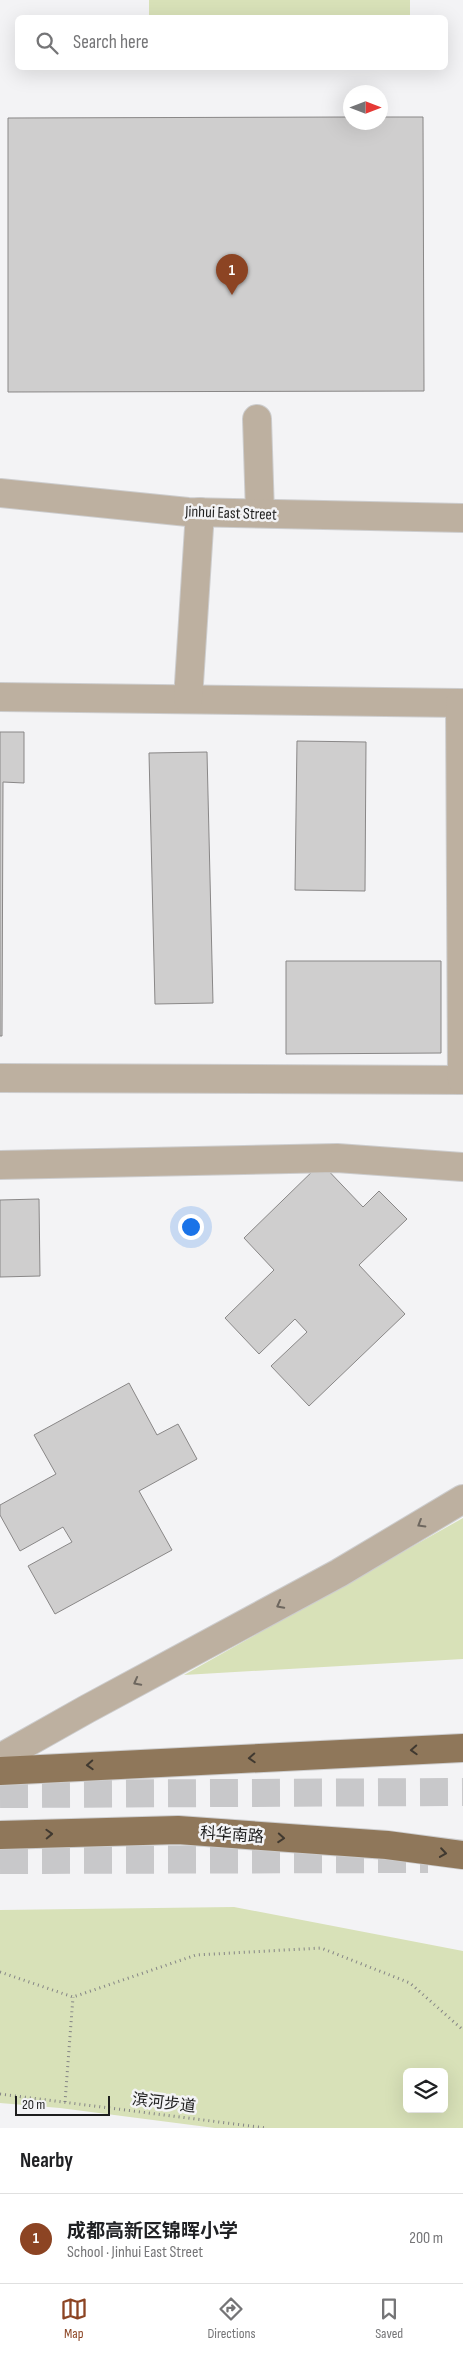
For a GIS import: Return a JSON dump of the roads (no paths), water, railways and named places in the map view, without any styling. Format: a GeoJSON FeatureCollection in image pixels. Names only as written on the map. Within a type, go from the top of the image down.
{"type":"FeatureCollection","features":[{"type":"Feature","properties":{"kind":"main road"},"geometry":{"type":"LineString","coordinates":[[0,1771],[463,1748]]}},
{"type":"Feature","properties":{"kind":"main road","name":"科华南路"},"geometry":{"type":"LineString","coordinates":[[0,1835],[178,1830],[387,1845],[463,1855]]}},
{"type":"Feature","properties":{"kind":"street"},"geometry":{"type":"LineString","coordinates":[[257,420],[260,513]]}},
{"type":"Feature","properties":{"kind":"street","name":"Jinhui East Street"},"geometry":{"type":"LineString","coordinates":[[0,493],[200,512],[463,518]]}},
{"type":"Feature","properties":{"kind":"street"},"geometry":{"type":"LineString","coordinates":[[188,699],[200,512]]}},
{"type":"Feature","properties":{"kind":"street"},"geometry":{"type":"LineString","coordinates":[[0,697],[462,703],[462,1080],[0,1078]]}},
{"type":"Feature","properties":{"kind":"street"},"geometry":{"type":"LineString","coordinates":[[0,1165],[337,1158],[463,1168]]}},
{"type":"Feature","properties":{"kind":"street"},"geometry":{"type":"LineString","coordinates":[[0,1758],[95,1704],[339,1573],[463,1500]]}},
{"type":"Feature","properties":{"kind":"tunnel"},"geometry":{"type":"LineString","coordinates":[[0,1794],[463,1792]]}},
{"type":"Feature","properties":{"kind":"tunnel"},"geometry":{"type":"LineString","coordinates":[[0,1860],[428,1859]]}},
{"type":"Feature","properties":{"kind":"place","name":"成都高新区锦晖小学"},"geometry":{"type":"Point","coordinates":[232,295]}}]}
